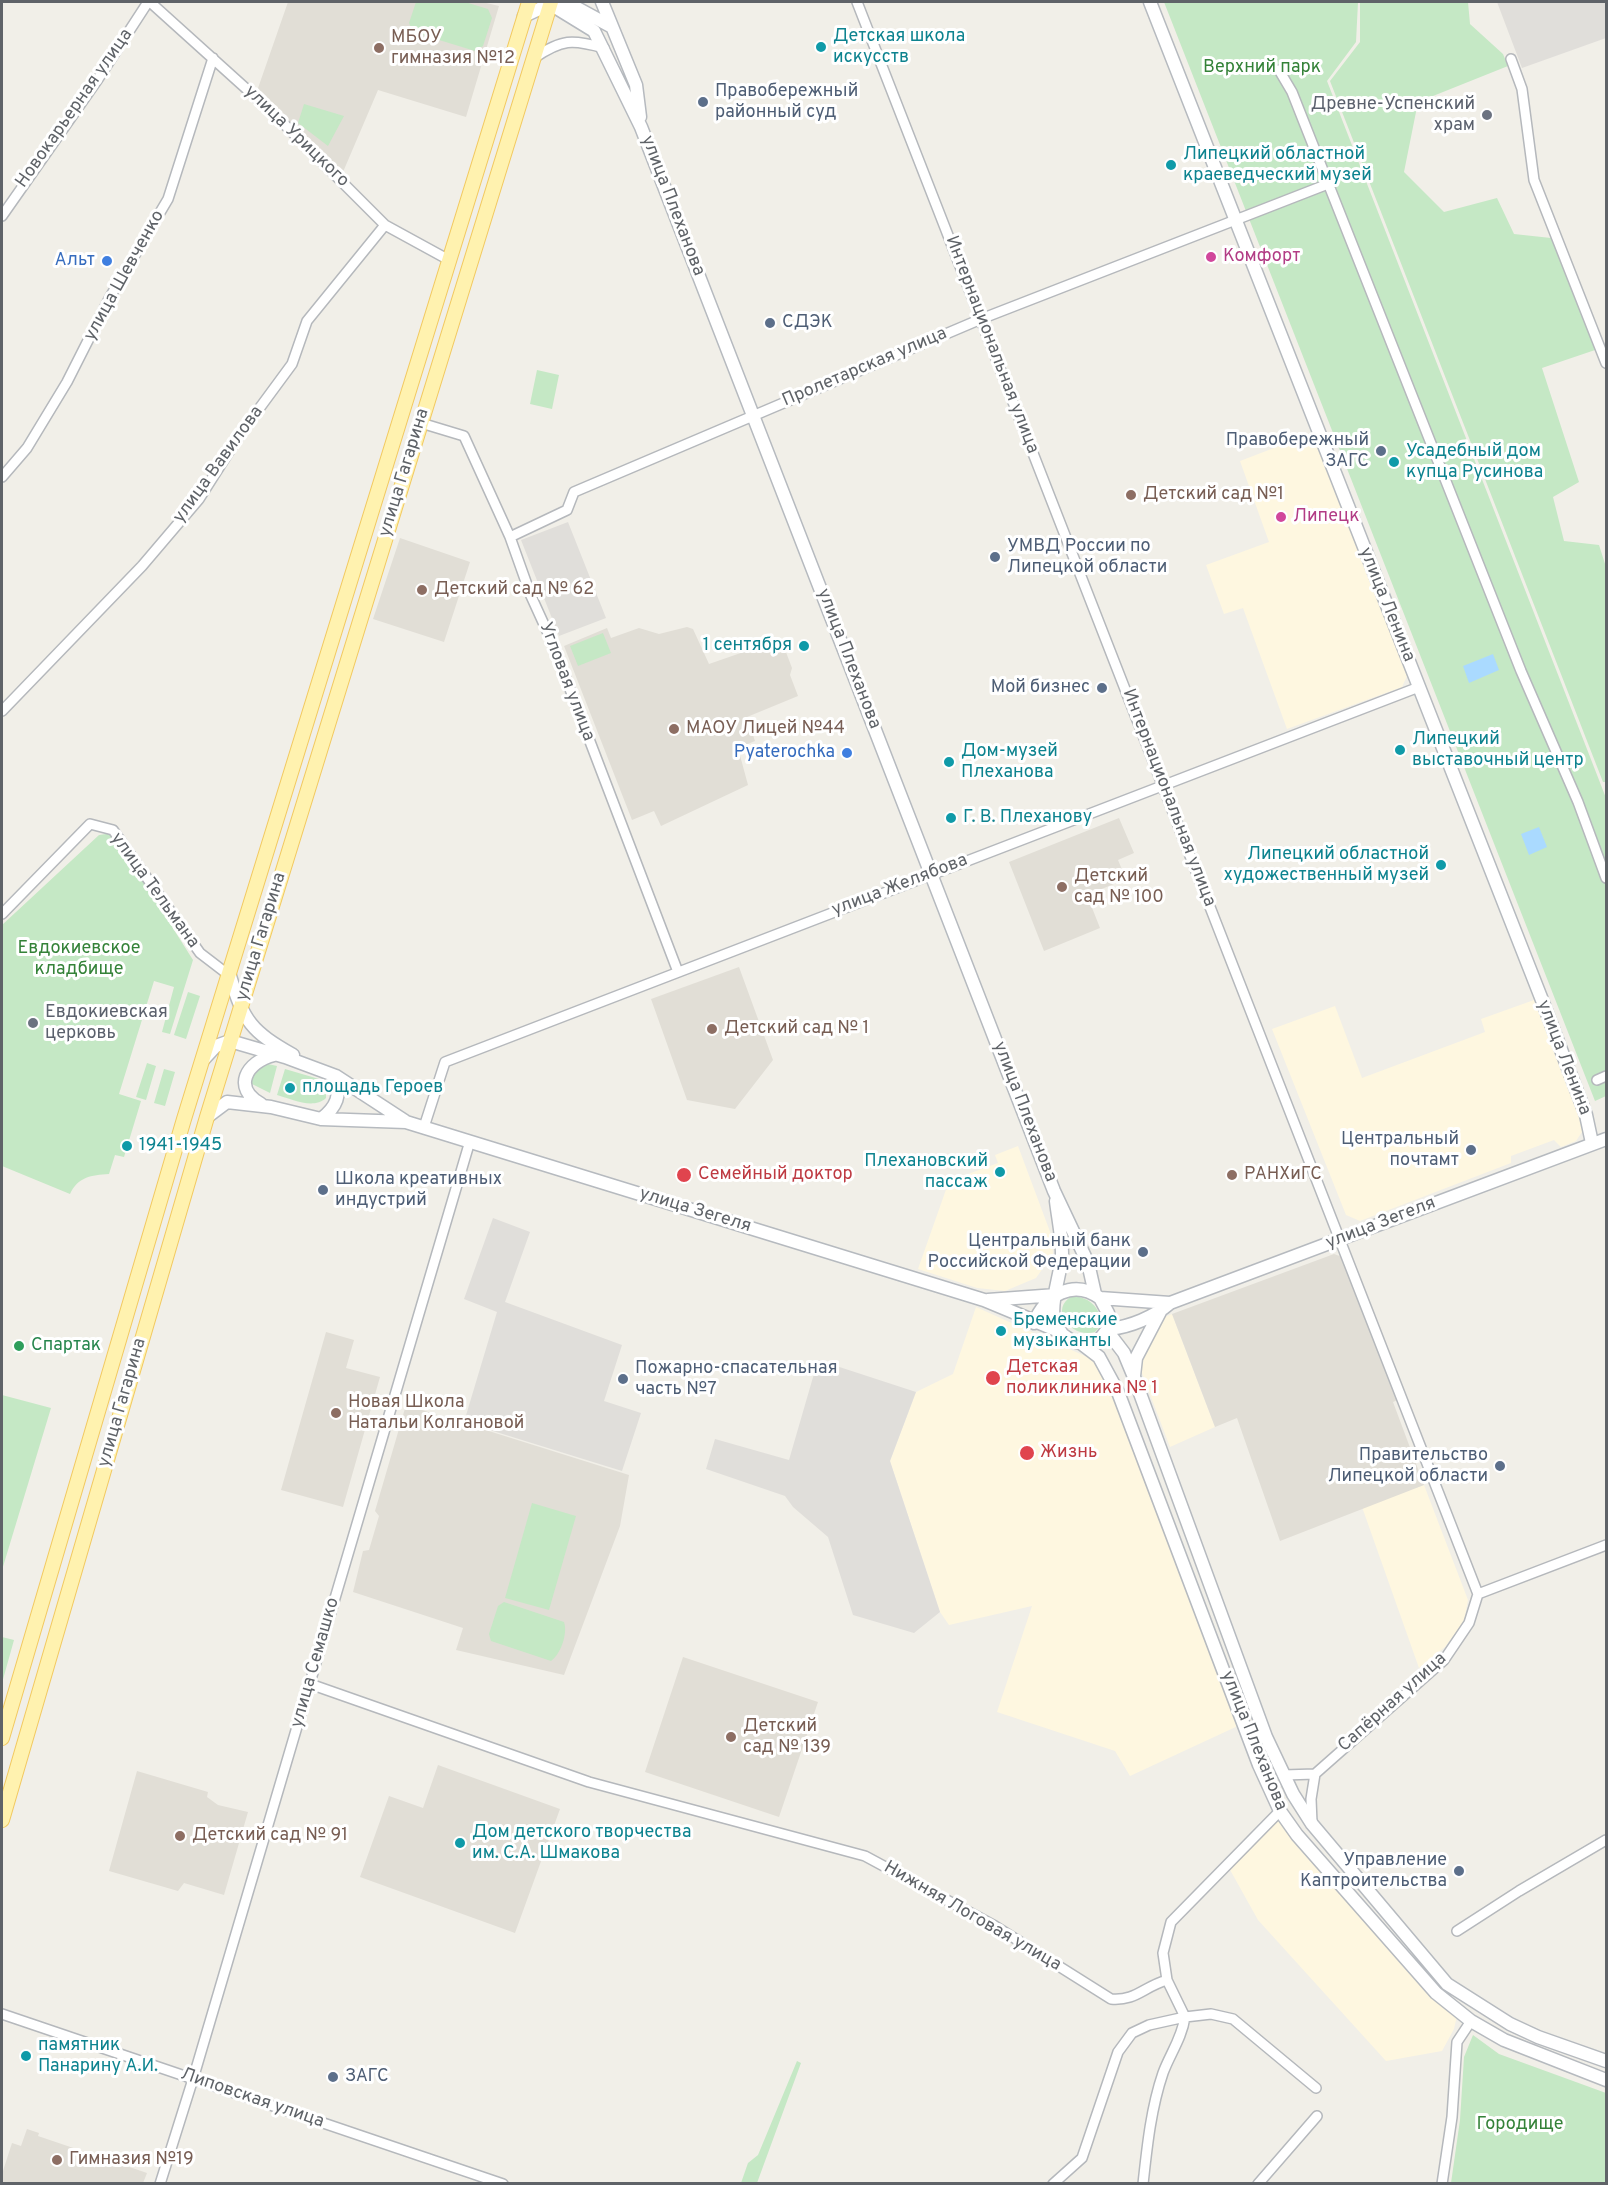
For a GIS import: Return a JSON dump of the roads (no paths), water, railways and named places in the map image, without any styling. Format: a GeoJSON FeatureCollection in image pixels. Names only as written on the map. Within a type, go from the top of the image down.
{"type":"FeatureCollection","features":[{"type":"Feature","properties":{"kind":"main road","name":"улица Гагарина"},"geometry":{"type":"LineString","coordinates":[[2,1737],[202,1060],[230,976],[529,2]]}},
{"type":"Feature","properties":{"kind":"main road","name":"улица Гагарина"},"geometry":{"type":"LineString","coordinates":[[2,1820],[207,1117],[550,2]]}},
{"type":"Feature","properties":{"kind":"main road"},"geometry":{"type":"LineString","coordinates":[[524,16],[550,2],[579,10]]}},
{"type":"Feature","properties":{"kind":"main road","name":"улица Плеханова"},"geometry":{"type":"LineString","coordinates":[[550,2],[594,31],[605,48],[641,127],[1054,1191],[1088,1263],[1097,1296]]}},
{"type":"Feature","properties":{"kind":"main road"},"geometry":{"type":"LineString","coordinates":[[566,2],[612,27]]}},
{"type":"Feature","properties":{"kind":"main road","name":"улица Плеханова"},"geometry":{"type":"LineString","coordinates":[[602,2],[636,85],[641,127]]}},
{"type":"Feature","properties":{"kind":"main road","name":"улица Ленина"},"geometry":{"type":"LineString","coordinates":[[1150,2],[1586,1115],[1592,1143]]}},
{"type":"Feature","properties":{"kind":"main road"},"geometry":{"type":"LineString","coordinates":[[450,260],[460,265],[466,276]]}},
{"type":"Feature","properties":{"kind":"main road"},"geometry":{"type":"LineString","coordinates":[[230,976],[240,1008],[248,1023],[265,1039],[312,1066]]}},
{"type":"Feature","properties":{"kind":"main road"},"geometry":{"type":"LineString","coordinates":[[202,1060],[216,1046],[230,1041],[312,1066],[336,1076],[406,1122]]}},
{"type":"Feature","properties":{"kind":"main road"},"geometry":{"type":"LineString","coordinates":[[264,1106],[251,1099],[245,1084],[248,1069],[260,1058],[276,1055]]}},
{"type":"Feature","properties":{"kind":"main road"},"geometry":{"type":"LineString","coordinates":[[321,1119],[331,1111],[337,1100],[339,1088],[336,1076]]}},
{"type":"Feature","properties":{"kind":"main road"},"geometry":{"type":"LineString","coordinates":[[207,1117],[227,1102],[264,1106],[321,1119],[406,1122]]}},
{"type":"Feature","properties":{"kind":"main road","name":"улица Зегеля"},"geometry":{"type":"LineString","coordinates":[[406,1122],[984,1300],[1060,1332]]}},
{"type":"Feature","properties":{"kind":"main road","name":"улица Зегеля"},"geometry":{"type":"LineString","coordinates":[[1108,1331],[1606,1138]]}},
{"type":"Feature","properties":{"kind":"main road","name":"улица Плеханова"},"geometry":{"type":"LineString","coordinates":[[1054,1191],[1062,1251],[1056,1295]]}},
{"type":"Feature","properties":{"kind":"main road"},"geometry":{"type":"LineString","coordinates":[[1034,1323],[1042,1308],[1056,1295],[1070,1289],[1097,1296],[1110,1319],[1108,1331],[1100,1339],[1082,1344],[1060,1332],[1053,1317],[1056,1295]]}},
{"type":"Feature","properties":{"kind":"main road","name":"улица Зегеля"},"geometry":{"type":"LineString","coordinates":[[984,1300],[1014,1300],[1056,1295]]}},
{"type":"Feature","properties":{"kind":"main road","name":"улица Зегеля"},"geometry":{"type":"LineString","coordinates":[[1097,1296],[1165,1307]]}},
{"type":"Feature","properties":{"kind":"main road"},"geometry":{"type":"LineString","coordinates":[[1134,1377],[1136,1358],[1165,1307]]}},
{"type":"Feature","properties":{"kind":"main road","name":"улица Плеханова"},"geometry":{"type":"LineString","coordinates":[[1108,1331],[1124,1353],[1134,1377],[1266,1737],[1284,1775],[1312,1824],[1447,1984],[1510,2024],[1606,2061]]}},
{"type":"Feature","properties":{"kind":"main road","name":"улица Плеханова"},"geometry":{"type":"LineString","coordinates":[[1082,1344],[1099,1357],[1118,1392],[1259,1765],[1280,1811],[1297,1836],[1436,1994],[1471,2021],[1533,2053],[1606,2080]]}},
{"type":"Feature","properties":{"kind":"main road"},"geometry":{"type":"LineString","coordinates":[[10,1710],[9,1720],[17,1726],[26,1725],[32,1717]]}},
{"type":"Feature","properties":{"kind":"street","name":"улица Урицкого"},"geometry":{"type":"LineString","coordinates":[[149,2],[272,112],[385,225],[450,260]]}},
{"type":"Feature","properties":{"kind":"street","name":"Новокарьерная улица"},"geometry":{"type":"LineString","coordinates":[[2,216],[149,2]]}},
{"type":"Feature","properties":{"kind":"street","name":"Интернациональная улица"},"geometry":{"type":"LineString","coordinates":[[857,2],[1478,1594]]}},
{"type":"Feature","properties":{"kind":"street"},"geometry":{"type":"LineString","coordinates":[[534,58],[555,43],[578,40],[605,48]]}},
{"type":"Feature","properties":{"kind":"street","name":"улица Шевченко"},"geometry":{"type":"LineString","coordinates":[[2,477],[27,448],[67,382],[110,297],[168,199],[213,58]]}},
{"type":"Feature","properties":{"kind":"street"},"geometry":{"type":"LineString","coordinates":[[1511,59],[1522,89],[1534,180],[1606,363]]}},
{"type":"Feature","properties":{"kind":"street"},"geometry":{"type":"LineString","coordinates":[[1279,70],[1292,92],[1521,671],[1578,802],[1606,878]]}},
{"type":"Feature","properties":{"kind":"street","name":"Пролетарская улица"},"geometry":{"type":"LineString","coordinates":[[510,537],[567,510],[574,492],[981,319],[1328,184]]}},
{"type":"Feature","properties":{"kind":"street","name":"улица Вавилова"},"geometry":{"type":"LineString","coordinates":[[2,711],[142,566],[199,499],[238,436],[292,364],[307,321],[385,225]]}},
{"type":"Feature","properties":{"kind":"street","name":"Угловая улица"},"geometry":{"type":"LineString","coordinates":[[421,423],[464,436],[510,537],[678,972]]}},
{"type":"Feature","properties":{"kind":"street","name":"улица Желябова"},"geometry":{"type":"LineString","coordinates":[[424,1127],[445,1062],[1419,687]]}},
{"type":"Feature","properties":{"kind":"street","name":"улица Тельмана"},"geometry":{"type":"LineString","coordinates":[[2,915],[90,825],[113,830],[200,953],[230,976]]}},
{"type":"Feature","properties":{"kind":"street","name":"улица Семашко"},"geometry":{"type":"LineString","coordinates":[[160,2184],[194,2079],[470,1141]]}},
{"type":"Feature","properties":{"kind":"street"},"geometry":{"type":"LineString","coordinates":[[1478,1594],[1606,1545]]}},
{"type":"Feature","properties":{"kind":"street","name":"Сапёрная улица"},"geometry":{"type":"LineString","coordinates":[[1315,1774],[1444,1660],[1469,1623],[1478,1594]]}},
{"type":"Feature","properties":{"kind":"street","name":"Нижняя Логовая улица"},"geometry":{"type":"LineString","coordinates":[[310,1684],[589,1782],[865,1856],[995,1926],[1111,1999],[1128,2000],[1152,1984],[1167,1980]]}},
{"type":"Feature","properties":{"kind":"street"},"geometry":{"type":"LineString","coordinates":[[1284,1775],[1315,1774],[1311,1799],[1312,1824]]}},
{"type":"Feature","properties":{"kind":"street"},"geometry":{"type":"LineString","coordinates":[[1143,2184],[1148,2133],[1163,2073],[1183,2030],[1185,2017],[1167,1980],[1163,1953],[1171,1922],[1280,1811]]}},
{"type":"Feature","properties":{"kind":"street"},"geometry":{"type":"LineString","coordinates":[[1457,1931],[1519,1890],[1606,1840]]}},
{"type":"Feature","properties":{"kind":"street","name":"Липовская улица"},"geometry":{"type":"LineString","coordinates":[[2,2014],[503,2184]]}},
{"type":"Feature","properties":{"kind":"street"},"geometry":{"type":"LineString","coordinates":[[1053,2184],[1082,2158],[1118,2052],[1132,2033],[1149,2025],[1212,2014],[1233,2019],[1316,2088]]}},
{"type":"Feature","properties":{"kind":"street"},"geometry":{"type":"LineString","coordinates":[[1442,2184],[1452,2117],[1457,2042],[1471,2021]]}},
{"type":"Feature","properties":{"kind":"street"},"geometry":{"type":"LineString","coordinates":[[1258,2184],[1317,2116]]}},
{"type":"Feature","properties":{"kind":"water"},"geometry":{"type":"Polygon","coordinates":[[[1493,654],[1499,670],[1469,683],[1463,666],[1493,654]]]}},
{"type":"Feature","properties":{"kind":"water"},"geometry":{"type":"Polygon","coordinates":[[[1539,827],[1547,847],[1529,855],[1521,834],[1539,827]]]}},
{"type":"Feature","properties":{"kind":"place","name":"Детская школа искусств"},"geometry":{"type":"Point","coordinates":[821,47]}},
{"type":"Feature","properties":{"kind":"place","name":"МБОУ гимназия №12"},"geometry":{"type":"Point","coordinates":[379,48]}},
{"type":"Feature","properties":{"kind":"place","name":"Правобережный районный суд"},"geometry":{"type":"Point","coordinates":[703,102]}},
{"type":"Feature","properties":{"kind":"place","name":"Древне-Успенский храм"},"geometry":{"type":"Point","coordinates":[1487,115]}},
{"type":"Feature","properties":{"kind":"place","name":"Липецкий областной краеведческий музей"},"geometry":{"type":"Point","coordinates":[1171,165]}},
{"type":"Feature","properties":{"kind":"place","name":"Комфорт"},"geometry":{"type":"Point","coordinates":[1211,257]}},
{"type":"Feature","properties":{"kind":"place","name":"Альт"},"geometry":{"type":"Point","coordinates":[107,261]}},
{"type":"Feature","properties":{"kind":"place","name":"СДЭК"},"geometry":{"type":"Point","coordinates":[770,323]}},
{"type":"Feature","properties":{"kind":"place","name":"Правобережный ЗАГС"},"geometry":{"type":"Point","coordinates":[1381,451]}},
{"type":"Feature","properties":{"kind":"place","name":"Усадебный дом купца Русинова"},"geometry":{"type":"Point","coordinates":[1394,462]}},
{"type":"Feature","properties":{"kind":"place","name":"Детский сад №1"},"geometry":{"type":"Point","coordinates":[1131,495]}},
{"type":"Feature","properties":{"kind":"place","name":"Липецк"},"geometry":{"type":"Point","coordinates":[1281,517]}},
{"type":"Feature","properties":{"kind":"place","name":"УМВД России по Липецкой области"},"geometry":{"type":"Point","coordinates":[995,557]}},
{"type":"Feature","properties":{"kind":"place","name":"Детский сад № 62"},"geometry":{"type":"Point","coordinates":[422,590]}},
{"type":"Feature","properties":{"kind":"place","name":"1 сентября"},"geometry":{"type":"Point","coordinates":[804,646]}},
{"type":"Feature","properties":{"kind":"place","name":"Мой бизнес"},"geometry":{"type":"Point","coordinates":[1102,688]}},
{"type":"Feature","properties":{"kind":"place","name":"МАОУ Лицей №44"},"geometry":{"type":"Point","coordinates":[674,729]}},
{"type":"Feature","properties":{"kind":"place","name":"Липецкий выставочный центр"},"geometry":{"type":"Point","coordinates":[1400,750]}},
{"type":"Feature","properties":{"kind":"place","name":"Pyaterochka"},"geometry":{"type":"Point","coordinates":[847,753]}},
{"type":"Feature","properties":{"kind":"place","name":"Дом-музей Плеханова"},"geometry":{"type":"Point","coordinates":[949,762]}},
{"type":"Feature","properties":{"kind":"place","name":"Г. В. Плеханову"},"geometry":{"type":"Point","coordinates":[951,818]}},
{"type":"Feature","properties":{"kind":"place","name":"Липецкий областной художественный музей"},"geometry":{"type":"Point","coordinates":[1441,865]}},
{"type":"Feature","properties":{"kind":"place","name":"Детский сад № 100"},"geometry":{"type":"Point","coordinates":[1062,887]}},
{"type":"Feature","properties":{"kind":"place","name":"Евдокиевская церковь"},"geometry":{"type":"Point","coordinates":[33,1023]}},
{"type":"Feature","properties":{"kind":"place","name":"Детский сад № 1"},"geometry":{"type":"Point","coordinates":[712,1029]}},
{"type":"Feature","properties":{"kind":"place","name":"площадь Героев"},"geometry":{"type":"Point","coordinates":[290,1088]}},
{"type":"Feature","properties":{"kind":"place","name":"1941-1945"},"geometry":{"type":"Point","coordinates":[127,1146]}},
{"type":"Feature","properties":{"kind":"place","name":"Центральный почтамт"},"geometry":{"type":"Point","coordinates":[1471,1150]}},
{"type":"Feature","properties":{"kind":"place","name":"Плехановский пассаж"},"geometry":{"type":"Point","coordinates":[1000,1172]}},
{"type":"Feature","properties":{"kind":"place","name":"Семейный доктор"},"geometry":{"type":"Point","coordinates":[684,1175]}},
{"type":"Feature","properties":{"kind":"place","name":"РАНХиГС"},"geometry":{"type":"Point","coordinates":[1232,1175]}},
{"type":"Feature","properties":{"kind":"place","name":"Школа креативных индустрий"},"geometry":{"type":"Point","coordinates":[323,1190]}},
{"type":"Feature","properties":{"kind":"place","name":"Центральный банк Российской Федерации"},"geometry":{"type":"Point","coordinates":[1143,1252]}},
{"type":"Feature","properties":{"kind":"place","name":"Бременские музыканты"},"geometry":{"type":"Point","coordinates":[1001,1331]}},
{"type":"Feature","properties":{"kind":"place","name":"Спартак"},"geometry":{"type":"Point","coordinates":[19,1346]}},
{"type":"Feature","properties":{"kind":"place","name":"Детская поликлиника № 1"},"geometry":{"type":"Point","coordinates":[993,1378]}},
{"type":"Feature","properties":{"kind":"place","name":"Пожарно-спасательная часть №7"},"geometry":{"type":"Point","coordinates":[623,1379]}},
{"type":"Feature","properties":{"kind":"place","name":"Новая Школа Натальи Колгановой"},"geometry":{"type":"Point","coordinates":[336,1413]}},
{"type":"Feature","properties":{"kind":"place","name":"Жизнь"},"geometry":{"type":"Point","coordinates":[1027,1453]}},
{"type":"Feature","properties":{"kind":"place","name":"Правительство Липецкой области"},"geometry":{"type":"Point","coordinates":[1500,1466]}},
{"type":"Feature","properties":{"kind":"place","name":"Детский сад № 139"},"geometry":{"type":"Point","coordinates":[731,1737]}},
{"type":"Feature","properties":{"kind":"place","name":"Детский сад № 91"},"geometry":{"type":"Point","coordinates":[180,1836]}},
{"type":"Feature","properties":{"kind":"place","name":"Дом детского творчества им. С.А. Шмакова"},"geometry":{"type":"Point","coordinates":[460,1843]}},
{"type":"Feature","properties":{"kind":"place","name":"Управление Каптроительства"},"geometry":{"type":"Point","coordinates":[1459,1871]}},
{"type":"Feature","properties":{"kind":"place","name":"памятник Панарину А.И."},"geometry":{"type":"Point","coordinates":[26,2056]}},
{"type":"Feature","properties":{"kind":"place","name":"ЗАГС"},"geometry":{"type":"Point","coordinates":[333,2077]}},
{"type":"Feature","properties":{"kind":"place","name":"Гимназия №19"},"geometry":{"type":"Point","coordinates":[57,2160]}},
{"type":"Feature","properties":{"kind":"park label","name":"Верхний парк"},"geometry":{"type":"Point","coordinates":[1262,68]}},
{"type":"Feature","properties":{"kind":"park label","name":"Евдокиевское кладбище"},"geometry":{"type":"Point","coordinates":[79,959]}},
{"type":"Feature","properties":{"kind":"park label","name":"Городище"},"geometry":{"type":"Point","coordinates":[1520,2125]}}]}
